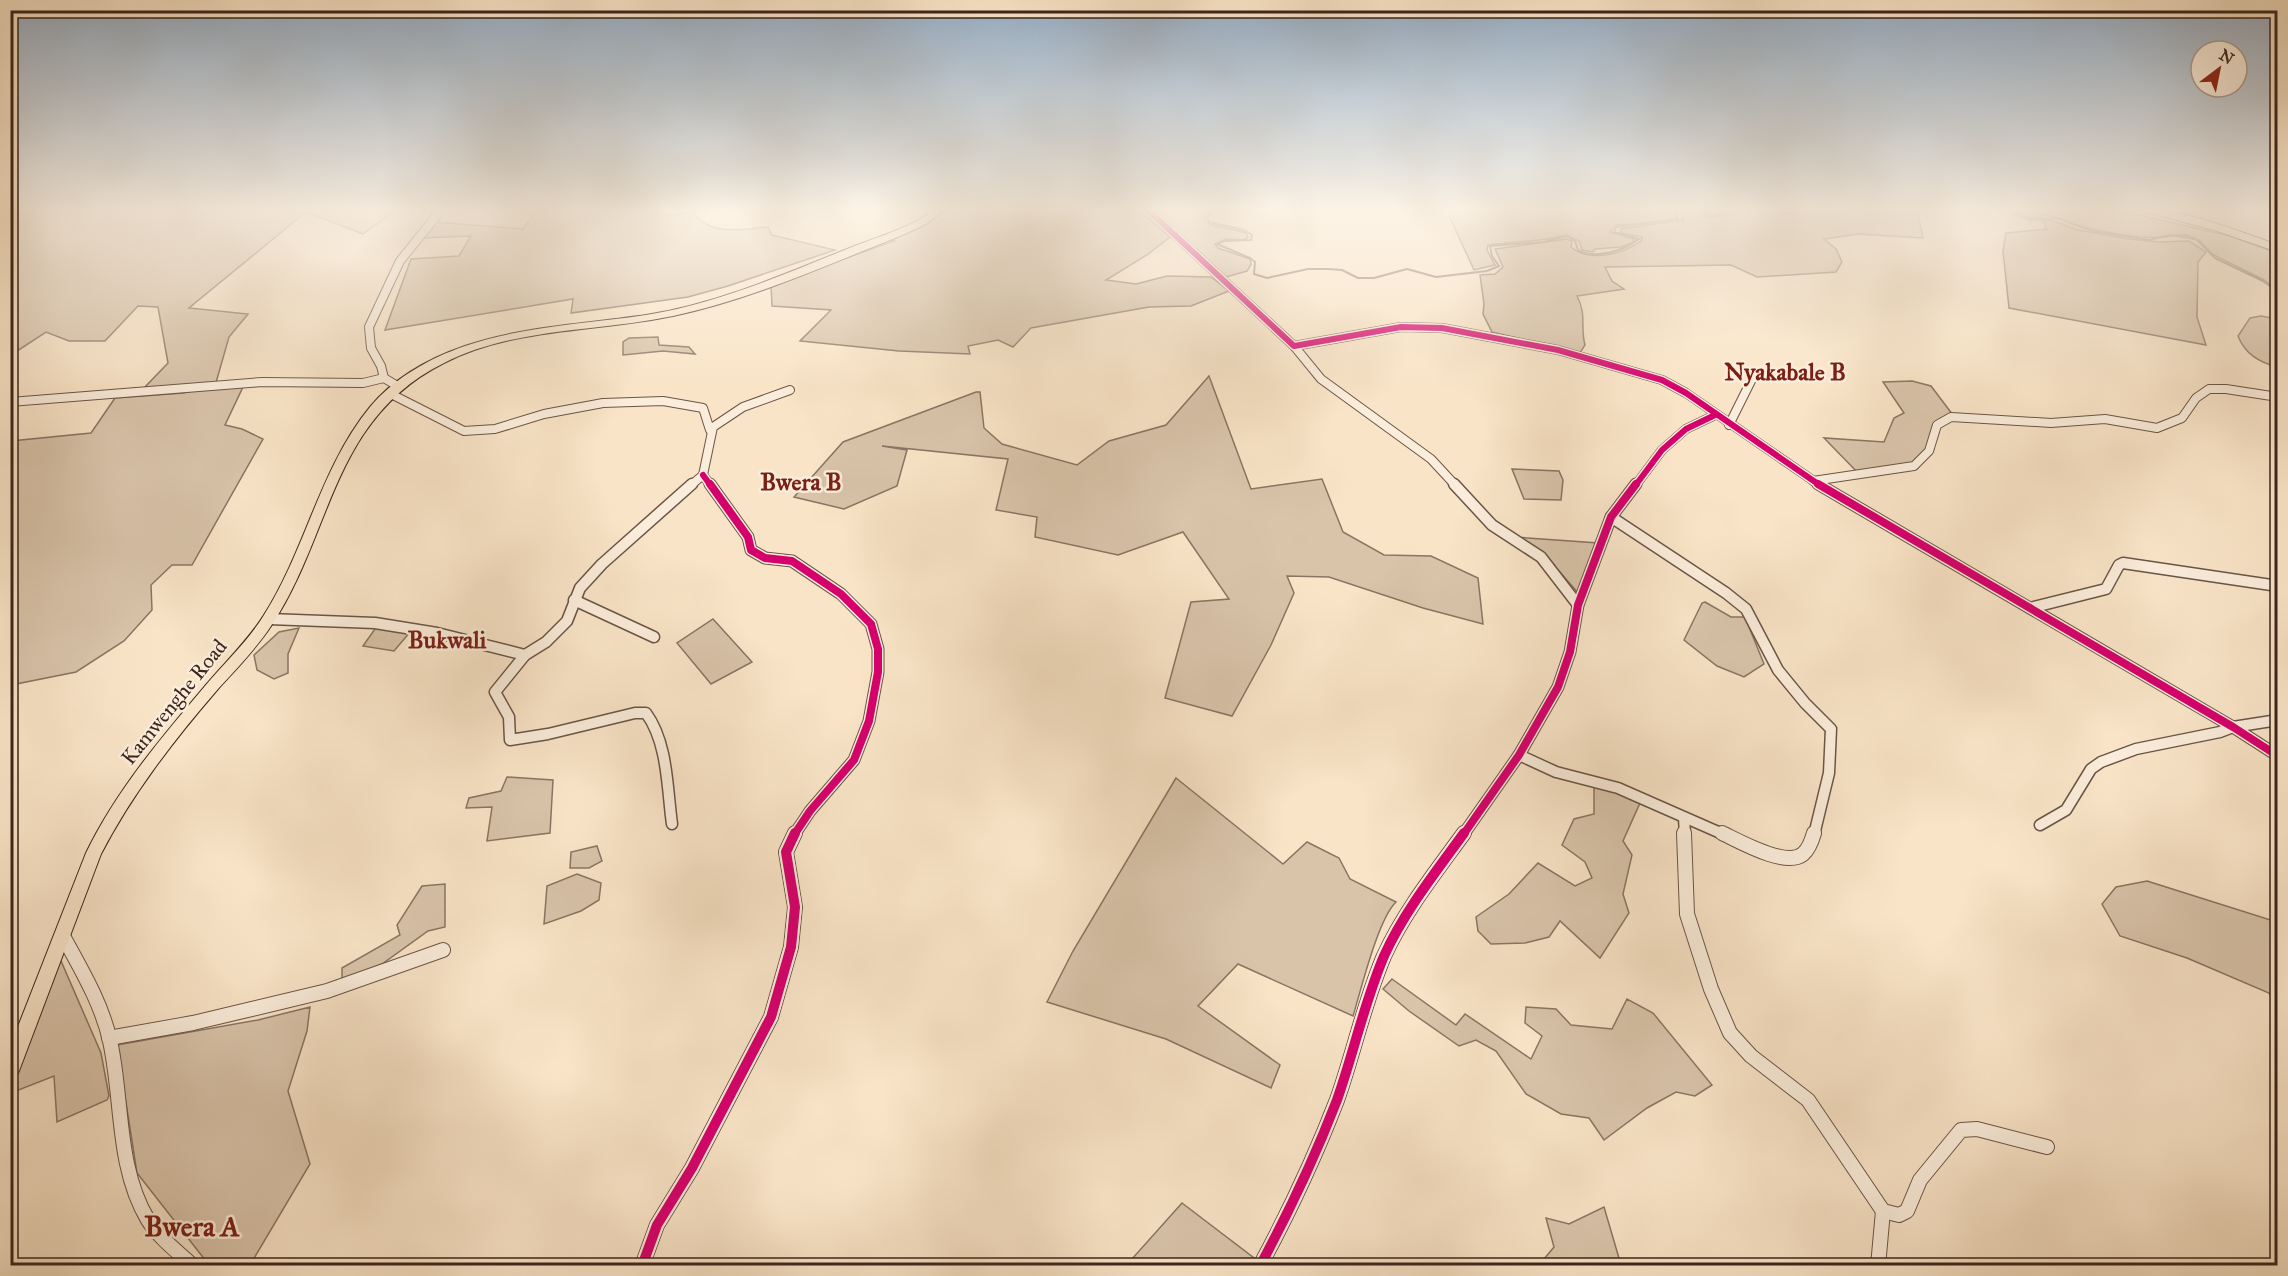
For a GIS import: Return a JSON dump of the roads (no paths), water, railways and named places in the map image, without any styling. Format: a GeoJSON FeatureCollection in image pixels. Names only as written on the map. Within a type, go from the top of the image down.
{"type":"FeatureCollection","features":[{"type":"Feature","properties":{"kind":"main road","name":"Kamwenghe Road"},"geometry":{"type":"LineString","coordinates":[[10,1071],[94,853],[107,825],[139,777],[269,619],[319,515],[344,456],[373,410],[399,387],[435,364],[468,349],[502,339],[650,317],[722,300],[808,269]]}},
{"type":"Feature","properties":{"kind":"street"},"geometry":{"type":"LineString","coordinates":[[384,378],[381,366],[371,348],[369,327],[396,269]]}},
{"type":"Feature","properties":{"kind":"street"},"geometry":{"type":"LineString","coordinates":[[1211,269],[1294,346],[1321,379],[1431,459],[1492,525],[1541,557],[1578,605]]}},
{"type":"Feature","properties":{"kind":"street"},"geometry":{"type":"LineString","coordinates":[[1294,346],[1401,327],[1422,326],[1462,331],[1558,350],[1662,380],[1686,393],[1813,481],[2233,727],[2277,756]]}},
{"type":"Feature","properties":{"kind":"street"},"geometry":{"type":"LineString","coordinates":[[10,402],[262,382],[363,383],[384,378],[464,431],[477,432],[511,425],[542,414],[587,404],[641,400],[677,402],[703,408],[710,430],[703,475],[629,538],[580,588],[567,621],[546,642],[525,655],[495,692],[496,697],[508,712],[510,740],[548,734],[635,713],[646,713],[653,719],[658,734],[672,824]]}},
{"type":"Feature","properties":{"kind":"street"},"geometry":{"type":"LineString","coordinates":[[1730,425],[1752,379]]}},
{"type":"Feature","properties":{"kind":"street"},"geometry":{"type":"LineString","coordinates":[[1813,481],[1914,466],[1929,451],[1937,425],[1951,417],[2051,423],[2105,419],[2157,428],[2182,418],[2196,398],[2209,389],[2226,389],[2277,397]]}},
{"type":"Feature","properties":{"kind":"street"},"geometry":{"type":"LineString","coordinates":[[710,430],[743,407],[790,390]]}},
{"type":"Feature","properties":{"kind":"street"},"geometry":{"type":"LineString","coordinates":[[1260,1266],[1295,1201],[1337,1099],[1385,955],[1405,916],[1519,755],[1558,687],[1570,652],[1578,605],[1611,517],[1662,450],[1686,429],[1715,415]]}},
{"type":"Feature","properties":{"kind":"street"},"geometry":{"type":"LineString","coordinates":[[642,1266],[657,1224],[692,1168],[771,1017],[792,937],[795,907],[786,852],[788,844],[810,811],[854,760],[869,721],[878,672],[878,649],[871,624],[841,594],[792,561],[765,558],[751,550],[748,537],[703,475]]}},
{"type":"Feature","properties":{"kind":"street"},"geometry":{"type":"LineString","coordinates":[[1519,755],[1556,772],[1618,788],[1774,856],[1787,859],[1799,856],[1805,852],[1813,836],[1830,773],[1831,729],[1805,703],[1778,670],[1746,609],[1726,592],[1611,517]]}},
{"type":"Feature","properties":{"kind":"street"},"geometry":{"type":"LineString","coordinates":[[2030,608],[2106,589],[2119,565],[2123,563],[2277,586]]}},
{"type":"Feature","properties":{"kind":"street"},"geometry":{"type":"LineString","coordinates":[[574,600],[654,637]]}},
{"type":"Feature","properties":{"kind":"street"},"geometry":{"type":"LineString","coordinates":[[269,619],[375,623],[437,633],[525,655]]}},
{"type":"Feature","properties":{"kind":"street"},"geometry":{"type":"LineString","coordinates":[[2040,825],[2066,810],[2091,769],[2101,762],[2136,749],[2220,732],[2233,727],[2277,720]]}},
{"type":"Feature","properties":{"kind":"street"},"geometry":{"type":"LineString","coordinates":[[1684,818],[1687,914],[1711,989],[1730,1033],[1751,1056],[1808,1100],[1869,1194],[1883,1211],[1899,1215],[1907,1210],[1925,1172],[1961,1130],[1977,1129],[2047,1147]]}},
{"type":"Feature","properties":{"kind":"street"},"geometry":{"type":"LineString","coordinates":[[63,936],[82,968],[109,1038],[132,1181],[148,1219],[168,1243],[194,1266]]}},
{"type":"Feature","properties":{"kind":"street"},"geometry":{"type":"LineString","coordinates":[[109,1038],[193,1023],[327,991],[443,950]]}},
{"type":"Feature","properties":{"kind":"street"},"geometry":{"type":"LineString","coordinates":[[1878,1266],[1883,1211]]}},
{"type":"Feature","properties":{"kind":"waterway"},"geometry":{"type":"LineString","coordinates":[[1254,269],[1254,274],[1267,278],[1308,269],[1342,270],[1358,278],[1374,278],[1407,269],[1436,277],[1493,269]]}},
{"type":"Feature","properties":{"kind":"waterway"},"geometry":{"type":"LineString","coordinates":[[2237,269],[2263,281],[2278,292]]}},
{"type":"Feature","properties":{"kind":"district","name":"Nyakabale B"},"geometry":{"type":"Point","coordinates":[1785,372]}},
{"type":"Feature","properties":{"kind":"district","name":"Bwera B"},"geometry":{"type":"Point","coordinates":[801,482]}},
{"type":"Feature","properties":{"kind":"district","name":"Bukwali"},"geometry":{"type":"Point","coordinates":[447,640]}},
{"type":"Feature","properties":{"kind":"district","name":"Bwera A"},"geometry":{"type":"Point","coordinates":[192,1226]}}]}
